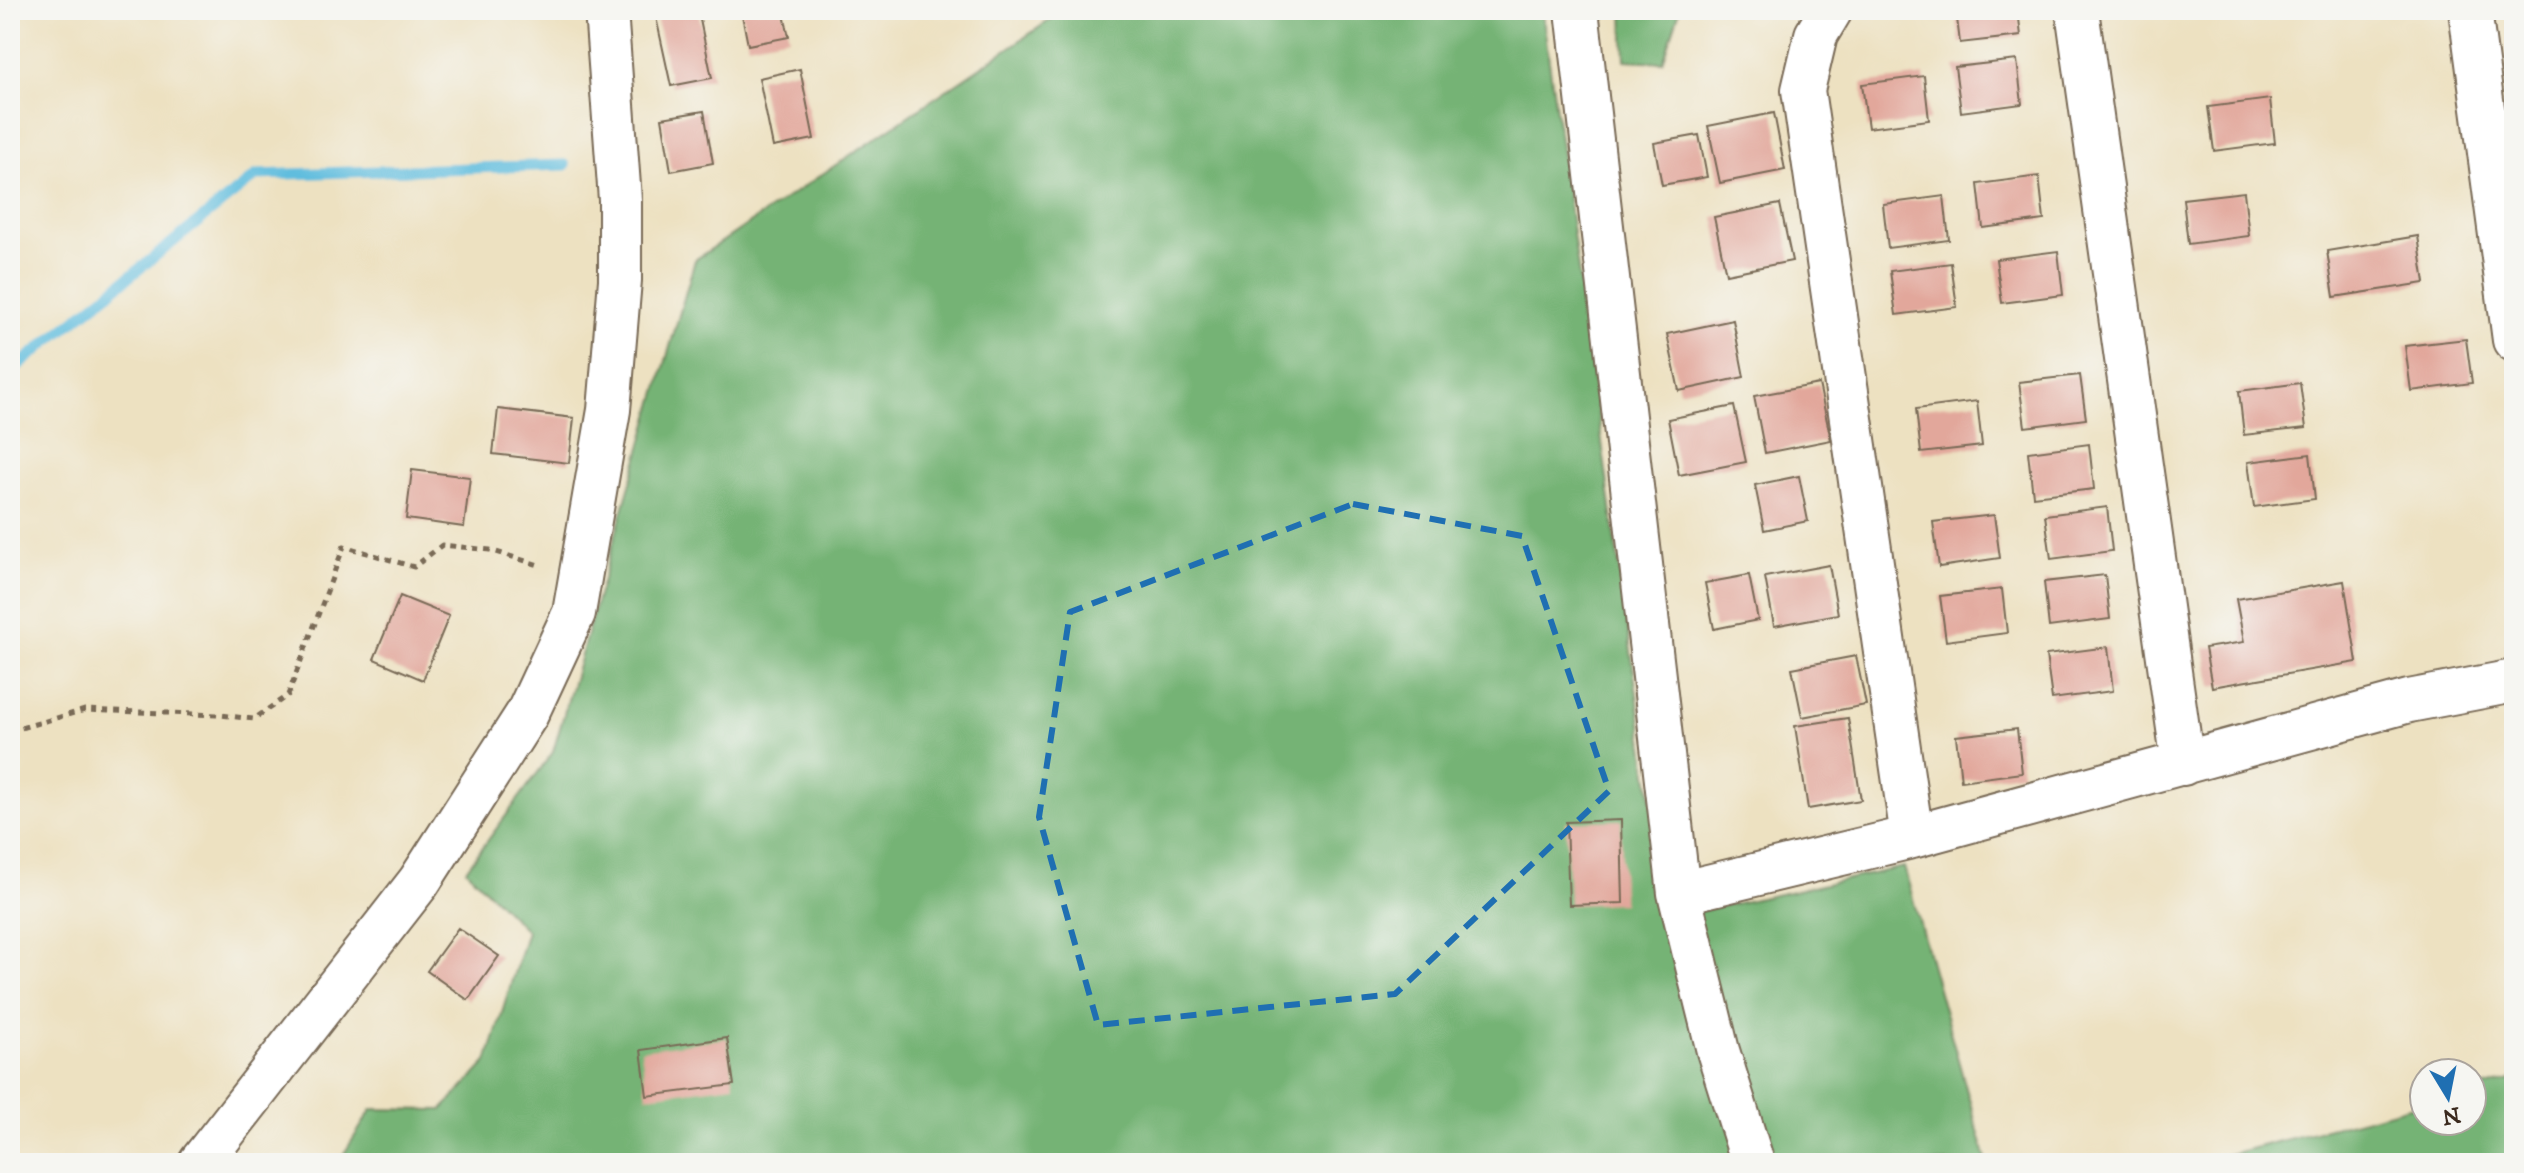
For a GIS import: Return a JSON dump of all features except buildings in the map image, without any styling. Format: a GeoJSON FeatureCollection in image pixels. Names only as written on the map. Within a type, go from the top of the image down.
{"type":"FeatureCollection","features":[{"type":"Feature","properties":{"kind":"street"},"geometry":{"type":"LineString","coordinates":[[200,1163],[419,882],[527,714],[574,613],[609,410],[620,280],[620,200],[606,10]]}},
{"type":"Feature","properties":{"kind":"street"},"geometry":{"type":"LineString","coordinates":[[1577,10],[1679,893],[1718,1051],[1753,1163]]}},
{"type":"Feature","properties":{"kind":"street"},"geometry":{"type":"LineString","coordinates":[[1831,10],[1816,35],[1803,90],[1912,837]]}},
{"type":"Feature","properties":{"kind":"street"},"geometry":{"type":"LineString","coordinates":[[2077,10],[2183,764]]}},
{"type":"Feature","properties":{"kind":"street"},"geometry":{"type":"LineString","coordinates":[[2470,10],[2514,340]]}},
{"type":"Feature","properties":{"kind":"street"},"geometry":{"type":"LineString","coordinates":[[1679,893],[1912,837],[2409,701],[2514,681]]}},
{"type":"Feature","properties":{"kind":"path"},"geometry":{"type":"LineString","coordinates":[[10,731],[85,710],[254,719],[288,695],[344,546],[414,567],[442,545],[490,550],[581,578]]}},
{"type":"Feature","properties":{"kind":"highlighted area"},"geometry":{"type":"Polygon","coordinates":[[[1353,504],[1522,536],[1609,791],[1395,994],[1098,1025],[1039,817],[1070,612],[1353,504]]]}},
{"type":"Feature","properties":{"kind":"green space"},"geometry":{"type":"Polygon","coordinates":[[[1065,10],[1542,10],[1668,918],[1904,867],[1987,1163],[338,1163],[372,1109],[442,1110],[487,1062],[527,931],[466,870],[553,752],[695,260],[1065,10]]]}},
{"type":"Feature","properties":{"kind":"green space"},"geometry":{"type":"Polygon","coordinates":[[[1623,10],[1680,10],[1663,62],[1625,60],[1623,10]]]}},
{"type":"Feature","properties":{"kind":"green space"},"geometry":{"type":"Polygon","coordinates":[[[2514,1079],[2514,1163],[2197,1163],[2408,1107],[2408,1137],[2488,1137],[2488,1086],[2514,1079]]]}},
{"type":"Feature","properties":{"kind":"waterway"},"geometry":{"type":"LineString","coordinates":[[10,372],[257,175],[565,165]]}}]}
